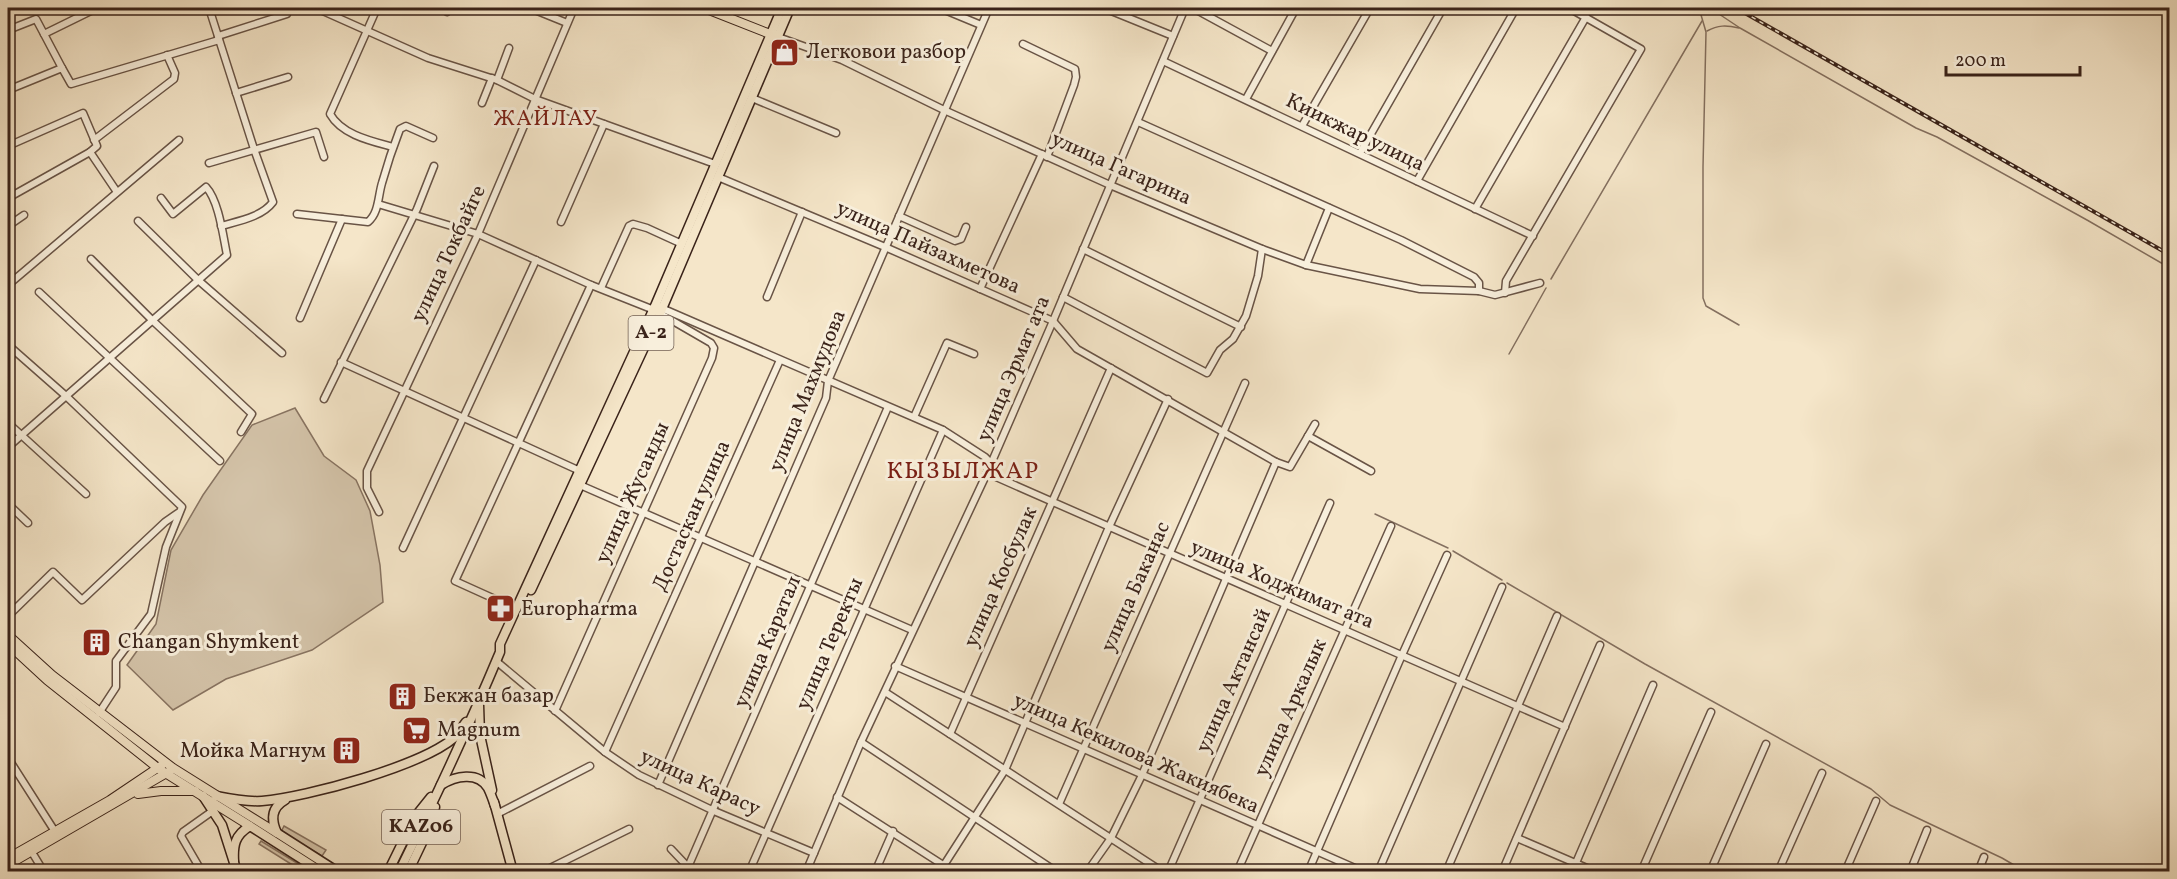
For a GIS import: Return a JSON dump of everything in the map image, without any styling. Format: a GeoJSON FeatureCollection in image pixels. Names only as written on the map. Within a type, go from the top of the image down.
{"type":"FeatureCollection","features":[{"type":"Feature","properties":{"kind":"highway","name":"A-2"},"geometry":{"type":"LineString","coordinates":[[451,764],[508,634],[580,485],[718,177],[752,98],[782,8]]}},
{"type":"Feature","properties":{"kind":"highway","name":"A-2"},"geometry":{"type":"LineString","coordinates":[[508,634],[517,609],[580,471],[658,310],[681,244],[715,164],[774,35],[790,8]]}},
{"type":"Feature","properties":{"kind":"highway"},"geometry":{"type":"LineString","coordinates":[[216,796],[248,801],[291,797],[379,773],[435,749],[456,736],[479,702]]}},
{"type":"Feature","properties":{"kind":"highway"},"geometry":{"type":"LineString","coordinates":[[479,702],[480,735],[496,810],[513,872]]}},
{"type":"Feature","properties":{"kind":"highway"},"geometry":{"type":"LineString","coordinates":[[435,749],[447,751],[451,757],[451,764]]}},
{"type":"Feature","properties":{"kind":"highway","name":"KАZ06"},"geometry":{"type":"LineString","coordinates":[[399,872],[451,764]]}},
{"type":"Feature","properties":{"kind":"highway"},"geometry":{"type":"LineString","coordinates":[[388,872],[415,817],[442,783],[460,777],[475,777],[488,788],[496,810]]}},
{"type":"Feature","properties":{"kind":"highway"},"geometry":{"type":"LineString","coordinates":[[408,872],[430,826],[442,783]]}},
{"type":"Feature","properties":{"kind":"highway"},"geometry":{"type":"LineString","coordinates":[[200,793],[214,810],[222,825],[237,872]]}},
{"type":"Feature","properties":{"kind":"highway"},"geometry":{"type":"LineString","coordinates":[[291,797],[275,808],[273,823],[277,833],[338,872]]}},
{"type":"Feature","properties":{"kind":"highway"},"geometry":{"type":"LineString","coordinates":[[234,861],[234,842],[242,831],[250,826],[322,872]]}},
{"type":"Feature","properties":{"kind":"main road","name":"улица Гагарина"},"geometry":{"type":"LineString","coordinates":[[704,8],[774,35]]}},
{"type":"Feature","properties":{"kind":"main road"},"geometry":{"type":"LineString","coordinates":[[8,635],[52,675],[162,765]]}},
{"type":"Feature","properties":{"kind":"main road"},"geometry":{"type":"LineString","coordinates":[[8,644],[47,680],[200,793],[250,826]]}},
{"type":"Feature","properties":{"kind":"main road"},"geometry":{"type":"LineString","coordinates":[[8,865],[54,830],[110,800],[162,765]]}},
{"type":"Feature","properties":{"kind":"main road"},"geometry":{"type":"LineString","coordinates":[[170,771],[277,833]]}},
{"type":"Feature","properties":{"kind":"main road"},"geometry":{"type":"LineString","coordinates":[[8,858],[30,849],[125,798],[170,771]]}},
{"type":"Feature","properties":{"kind":"main road"},"geometry":{"type":"LineString","coordinates":[[125,798],[161,791],[200,793]]}},
{"type":"Feature","properties":{"kind":"street"},"geometry":{"type":"LineString","coordinates":[[44,34],[97,8]]}},
{"type":"Feature","properties":{"kind":"street"},"geometry":{"type":"LineString","coordinates":[[209,8],[273,202],[268,208],[255,215],[221,226]]}},
{"type":"Feature","properties":{"kind":"street"},"geometry":{"type":"LineString","coordinates":[[316,8],[428,58],[494,79],[535,99],[715,164]]}},
{"type":"Feature","properties":{"kind":"street"},"geometry":{"type":"LineString","coordinates":[[377,8],[330,114],[335,123],[361,137],[393,147]]}},
{"type":"Feature","properties":{"kind":"street"},"geometry":{"type":"LineString","coordinates":[[530,8],[567,23]]}},
{"type":"Feature","properties":{"kind":"street","name":"улица Токбайге"},"geometry":{"type":"LineString","coordinates":[[379,512],[367,488],[367,471],[478,234],[574,8]]}},
{"type":"Feature","properties":{"kind":"street"},"geometry":{"type":"LineString","coordinates":[[940,8],[981,25]]}},
{"type":"Feature","properties":{"kind":"street","name":"улица Махмудова"},"geometry":{"type":"LineString","coordinates":[[657,785],[826,398],[828,381],[989,8]]}},
{"type":"Feature","properties":{"kind":"street"},"geometry":{"type":"LineString","coordinates":[[1104,8],[1173,36]]}},
{"type":"Feature","properties":{"kind":"street","name":"улица Эрмат ата"},"geometry":{"type":"LineString","coordinates":[[806,872],[895,666],[987,473],[1185,8]]}},
{"type":"Feature","properties":{"kind":"street"},"geometry":{"type":"LineString","coordinates":[[1192,8],[1272,51]]}},
{"type":"Feature","properties":{"kind":"street"},"geometry":{"type":"LineString","coordinates":[[1246,99],[1296,8]]}},
{"type":"Feature","properties":{"kind":"street"},"geometry":{"type":"LineString","coordinates":[[1302,126],[1370,8]]}},
{"type":"Feature","properties":{"kind":"street"},"geometry":{"type":"LineString","coordinates":[[1360,153],[1443,8]]}},
{"type":"Feature","properties":{"kind":"street"},"geometry":{"type":"LineString","coordinates":[[1417,181],[1516,8]]}},
{"type":"Feature","properties":{"kind":"street"},"geometry":{"type":"LineString","coordinates":[[1505,292],[1506,281],[1641,49],[1569,8]]}},
{"type":"Feature","properties":{"kind":"street"},"geometry":{"type":"LineString","coordinates":[[8,30],[36,19],[71,84],[167,55],[287,14]]}},
{"type":"Feature","properties":{"kind":"street"},"geometry":{"type":"LineString","coordinates":[[1475,209],[1586,17]]}},
{"type":"Feature","properties":{"kind":"street","name":"улица Гагарина"},"geometry":{"type":"LineString","coordinates":[[774,35],[842,60],[944,110],[1110,185],[1262,249],[1306,265],[1420,289],[1479,291],[1495,295],[1540,283]]}},
{"type":"Feature","properties":{"kind":"street"},"geometry":{"type":"LineString","coordinates":[[980,289],[1044,155],[1076,77],[1075,69],[1023,44]]}},
{"type":"Feature","properties":{"kind":"street"},"geometry":{"type":"LineString","coordinates":[[482,103],[509,48]]}},
{"type":"Feature","properties":{"kind":"street"},"geometry":{"type":"LineString","coordinates":[[94,140],[174,79],[175,73],[167,55]]}},
{"type":"Feature","properties":{"kind":"street","name":"Киикжар улица"},"geometry":{"type":"LineString","coordinates":[[1163,61],[1533,236]]}},
{"type":"Feature","properties":{"kind":"street"},"geometry":{"type":"LineString","coordinates":[[8,90],[62,68]]}},
{"type":"Feature","properties":{"kind":"street"},"geometry":{"type":"LineString","coordinates":[[236,93],[288,77]]}},
{"type":"Feature","properties":{"kind":"street"},"geometry":{"type":"LineString","coordinates":[[752,98],[836,133]]}},
{"type":"Feature","properties":{"kind":"street"},"geometry":{"type":"LineString","coordinates":[[8,146],[83,113],[97,146],[8,198]]}},
{"type":"Feature","properties":{"kind":"street"},"geometry":{"type":"LineString","coordinates":[[1138,122],[1329,207],[1474,277],[1479,284],[1479,291]]}},
{"type":"Feature","properties":{"kind":"street"},"geometry":{"type":"LineString","coordinates":[[561,222],[604,124]]}},
{"type":"Feature","properties":{"kind":"street"},"geometry":{"type":"LineString","coordinates":[[297,213],[368,222],[378,204],[381,186],[400,129],[403,126],[433,138]]}},
{"type":"Feature","properties":{"kind":"street"},"geometry":{"type":"LineString","coordinates":[[209,163],[316,132],[324,157]]}},
{"type":"Feature","properties":{"kind":"street"},"geometry":{"type":"LineString","coordinates":[[8,285],[179,140]]}},
{"type":"Feature","properties":{"kind":"street"},"geometry":{"type":"LineString","coordinates":[[90,152],[117,192]]}},
{"type":"Feature","properties":{"kind":"street"},"geometry":{"type":"LineString","coordinates":[[324,399],[414,215],[434,166]]}},
{"type":"Feature","properties":{"kind":"street","name":"улица Пайзахметова"},"geometry":{"type":"LineString","coordinates":[[718,177],[1053,321],[1077,349],[1276,462]]}},
{"type":"Feature","properties":{"kind":"street"},"geometry":{"type":"LineString","coordinates":[[8,447],[227,255],[216,206],[206,188],[173,214],[160,198]]}},
{"type":"Feature","properties":{"kind":"street"},"geometry":{"type":"LineString","coordinates":[[378,204],[478,234],[591,285],[780,360],[943,430],[991,463]]}},
{"type":"Feature","properties":{"kind":"street"},"geometry":{"type":"LineString","coordinates":[[1306,265],[1329,207]]}},
{"type":"Feature","properties":{"kind":"street"},"geometry":{"type":"LineString","coordinates":[[767,297],[802,212]]}},
{"type":"Feature","properties":{"kind":"street"},"geometry":{"type":"LineString","coordinates":[[8,226],[24,215]]}},
{"type":"Feature","properties":{"kind":"street"},"geometry":{"type":"LineString","coordinates":[[899,216],[955,241],[961,239],[966,227]]}},
{"type":"Feature","properties":{"kind":"street"},"geometry":{"type":"LineString","coordinates":[[300,318],[342,219]]}},
{"type":"Feature","properties":{"kind":"street"},"geometry":{"type":"LineString","coordinates":[[138,221],[198,280],[282,353]]}},
{"type":"Feature","properties":{"kind":"street"},"geometry":{"type":"LineString","coordinates":[[601,288],[629,226],[633,224],[647,228],[681,244]]}},
{"type":"Feature","properties":{"kind":"street"},"geometry":{"type":"LineString","coordinates":[[1083,249],[1241,327]]}},
{"type":"Feature","properties":{"kind":"street"},"geometry":{"type":"LineString","coordinates":[[1063,297],[1207,373],[1220,350],[1233,339],[1241,327],[1258,276],[1262,249]]}},
{"type":"Feature","properties":{"kind":"street"},"geometry":{"type":"LineString","coordinates":[[91,260],[252,414],[241,432]]}},
{"type":"Feature","properties":{"kind":"street"},"geometry":{"type":"LineString","coordinates":[[403,548],[536,260]]}},
{"type":"Feature","properties":{"kind":"street"},"geometry":{"type":"LineString","coordinates":[[517,609],[455,581],[591,285]]}},
{"type":"Feature","properties":{"kind":"street"},"geometry":{"type":"LineString","coordinates":[[39,292],[220,460]]}},
{"type":"Feature","properties":{"kind":"street","name":"улица Жусанды"},"geometry":{"type":"LineString","coordinates":[[555,711],[714,353],[711,343],[658,310]]}},
{"type":"Feature","properties":{"kind":"street"},"geometry":{"type":"LineString","coordinates":[[914,417],[947,343],[974,354]]}},
{"type":"Feature","properties":{"kind":"street"},"geometry":{"type":"LineString","coordinates":[[8,345],[66,396],[181,510]]}},
{"type":"Feature","properties":{"kind":"street","name":"Достаскан улица"},"geometry":{"type":"LineString","coordinates":[[605,752],[780,360]]}},
{"type":"Feature","properties":{"kind":"street"},"geometry":{"type":"LineString","coordinates":[[341,362],[580,471]]}},
{"type":"Feature","properties":{"kind":"street","name":"улица Косбулак"},"geometry":{"type":"LineString","coordinates":[[950,734],[1111,368]]}},
{"type":"Feature","properties":{"kind":"street","name":"улица Баканас"},"geometry":{"type":"LineString","coordinates":[[1059,804],[1222,431],[1245,384]]}},
{"type":"Feature","properties":{"kind":"street"},"geometry":{"type":"LineString","coordinates":[[837,797],[949,869],[975,817],[1005,770],[1168,399]]}},
{"type":"Feature","properties":{"kind":"street","name":"улица Каратал"},"geometry":{"type":"LineString","coordinates":[[671,849],[688,867],[888,407]]}},
{"type":"Feature","properties":{"kind":"street"},"geometry":{"type":"LineString","coordinates":[[8,423],[86,494]]}},
{"type":"Feature","properties":{"kind":"street"},"geometry":{"type":"LineString","coordinates":[[1087,872],[1111,838],[1142,775],[1276,462],[1290,466],[1315,424]]}},
{"type":"Feature","properties":{"kind":"street","name":"улица Теректы"},"geometry":{"type":"LineString","coordinates":[[749,872],[943,430]]}},
{"type":"Feature","properties":{"kind":"street"},"geometry":{"type":"LineString","coordinates":[[1308,436],[1371,471]]}},
{"type":"Feature","properties":{"kind":"street","name":"улица Ходжимат ата"},"geometry":{"type":"LineString","coordinates":[[987,473],[1565,727]]}},
{"type":"Feature","properties":{"kind":"street"},"geometry":{"type":"LineString","coordinates":[[580,485],[912,630]]}},
{"type":"Feature","properties":{"kind":"street","name":"улица Актансай"},"geometry":{"type":"LineString","coordinates":[[1168,872],[1330,503]]}},
{"type":"Feature","properties":{"kind":"street"},"geometry":{"type":"LineString","coordinates":[[8,504],[28,523]]}},
{"type":"Feature","properties":{"kind":"street"},"geometry":{"type":"LineString","coordinates":[[8,616],[53,572],[82,600],[165,522],[181,510]]}},
{"type":"Feature","properties":{"kind":"street"},"geometry":{"type":"LineString","coordinates":[[99,713],[116,687],[116,662],[152,614],[166,547],[181,510]]}},
{"type":"Feature","properties":{"kind":"street","name":"улица Аркалык"},"geometry":{"type":"LineString","coordinates":[[1237,872],[1391,526]]}},
{"type":"Feature","properties":{"kind":"street"},"geometry":{"type":"LineString","coordinates":[[1308,872],[1401,655],[1447,555]]}},
{"type":"Feature","properties":{"kind":"street"},"geometry":{"type":"LineString","coordinates":[[1378,872],[1502,587]]}},
{"type":"Feature","properties":{"kind":"street"},"geometry":{"type":"LineString","coordinates":[[1446,872],[1557,616]]}},
{"type":"Feature","properties":{"kind":"street"},"geometry":{"type":"LineString","coordinates":[[1502,872],[1600,645]]}},
{"type":"Feature","properties":{"kind":"street","name":"улица Карасу"},"geometry":{"type":"LineString","coordinates":[[496,662],[605,752],[639,775],[714,811],[814,853]]}},
{"type":"Feature","properties":{"kind":"street","name":"улица Кекилова Жакиябека"},"geometry":{"type":"LineString","coordinates":[[895,666],[1364,872]]}},
{"type":"Feature","properties":{"kind":"street"},"geometry":{"type":"LineString","coordinates":[[1572,872],[1653,685]]}},
{"type":"Feature","properties":{"kind":"street"},"geometry":{"type":"LineString","coordinates":[[885,692],[1163,872]]}},
{"type":"Feature","properties":{"kind":"street"},"geometry":{"type":"LineString","coordinates":[[1641,872],[1711,712]]}},
{"type":"Feature","properties":{"kind":"street"},"geometry":{"type":"LineString","coordinates":[[861,742],[1057,872]]}},
{"type":"Feature","properties":{"kind":"street"},"geometry":{"type":"LineString","coordinates":[[1710,872],[1766,744]]}},
{"type":"Feature","properties":{"kind":"street"},"geometry":{"type":"LineString","coordinates":[[8,758],[54,830]]}},
{"type":"Feature","properties":{"kind":"street"},"geometry":{"type":"LineString","coordinates":[[496,810],[590,766]]}},
{"type":"Feature","properties":{"kind":"street"},"geometry":{"type":"LineString","coordinates":[[1778,872],[1822,773]]}},
{"type":"Feature","properties":{"kind":"street"},"geometry":{"type":"LineString","coordinates":[[1845,872],[1876,801]]}},
{"type":"Feature","properties":{"kind":"street"},"geometry":{"type":"LineString","coordinates":[[202,872],[181,836],[183,832],[214,810]]}},
{"type":"Feature","properties":{"kind":"street"},"geometry":{"type":"LineString","coordinates":[[542,872],[629,829]]}},
{"type":"Feature","properties":{"kind":"street"},"geometry":{"type":"LineString","coordinates":[[1910,872],[1927,830]]}},
{"type":"Feature","properties":{"kind":"street"},"geometry":{"type":"LineString","coordinates":[[876,872],[893,831]]}},
{"type":"Feature","properties":{"kind":"street"},"geometry":{"type":"LineString","coordinates":[[1517,838],[1596,872]]}},
{"type":"Feature","properties":{"kind":"street"},"geometry":{"type":"LineString","coordinates":[[30,849],[44,872]]}},
{"type":"Feature","properties":{"kind":"street"},"geometry":{"type":"LineString","coordinates":[[1978,872],[1984,857]]}},
{"type":"Feature","properties":{"kind":"shaded area"},"geometry":{"type":"Polygon","coordinates":[[[295,408],[324,456],[356,480],[370,511],[380,565],[383,602],[312,650],[226,679],[173,710],[127,665],[156,624],[171,550],[203,495],[252,425],[295,408]]]}},
{"type":"Feature","properties":{"kind":"shaded area"},"geometry":{"type":"Polygon","coordinates":[[[284,826],[326,850],[322,856],[281,832],[284,826]]]}},
{"type":"Feature","properties":{"kind":"shaded area"},"geometry":{"type":"Polygon","coordinates":[[[261,841],[310,871],[302,871],[259,844],[261,841]]]}},
{"type":"Feature","properties":{"kind":"waterway"},"geometry":{"type":"LineString","coordinates":[[1699,8],[1706,32],[1703,298],[1706,306],[1739,325]]}},
{"type":"Feature","properties":{"kind":"waterway"},"geometry":{"type":"LineString","coordinates":[[1710,8],[1740,28],[1916,128],[1937,137],[2170,268]]}},
{"type":"Feature","properties":{"kind":"waterway"},"geometry":{"type":"LineString","coordinates":[[1551,279],[1702,21]]}},
{"type":"Feature","properties":{"kind":"waterway"},"geometry":{"type":"LineString","coordinates":[[1707,31],[1722,26],[1739,28]]}},
{"type":"Feature","properties":{"kind":"waterway"},"geometry":{"type":"LineString","coordinates":[[1509,354],[1546,288]]}},
{"type":"Feature","properties":{"kind":"waterway"},"geometry":{"type":"LineString","coordinates":[[1375,514],[1448,548]]}},
{"type":"Feature","properties":{"kind":"waterway"},"geometry":{"type":"LineString","coordinates":[[1453,551],[1502,580]]}},
{"type":"Feature","properties":{"kind":"waterway"},"geometry":{"type":"LineString","coordinates":[[1507,583],[1645,664],[1871,789],[1890,805],[2002,858],[2026,872]]}},
{"type":"Feature","properties":{"kind":"railway"},"geometry":{"type":"LineString","coordinates":[[1736,8],[2170,255]]}},
{"type":"Feature","properties":{"kind":"place","name":"Легковои разбор"},"geometry":{"type":"Point","coordinates":[785,52]}},
{"type":"Feature","properties":{"kind":"place","name":"Europharma"},"geometry":{"type":"Point","coordinates":[500,609]}},
{"type":"Feature","properties":{"kind":"place","name":"Changan Shymkent"},"geometry":{"type":"Point","coordinates":[97,642]}},
{"type":"Feature","properties":{"kind":"place","name":"Бекжан базар"},"geometry":{"type":"Point","coordinates":[402,696]}},
{"type":"Feature","properties":{"kind":"place","name":"Magnum"},"geometry":{"type":"Point","coordinates":[416,730]}},
{"type":"Feature","properties":{"kind":"place","name":"Мойка Магнум"},"geometry":{"type":"Point","coordinates":[347,751]}},
{"type":"Feature","properties":{"kind":"district","name":"ЖАЙЛАУ"},"geometry":{"type":"Point","coordinates":[546,119]}},
{"type":"Feature","properties":{"kind":"district","name":"КЫЗЫЛЖАР"},"geometry":{"type":"Point","coordinates":[963,472]}}]}
